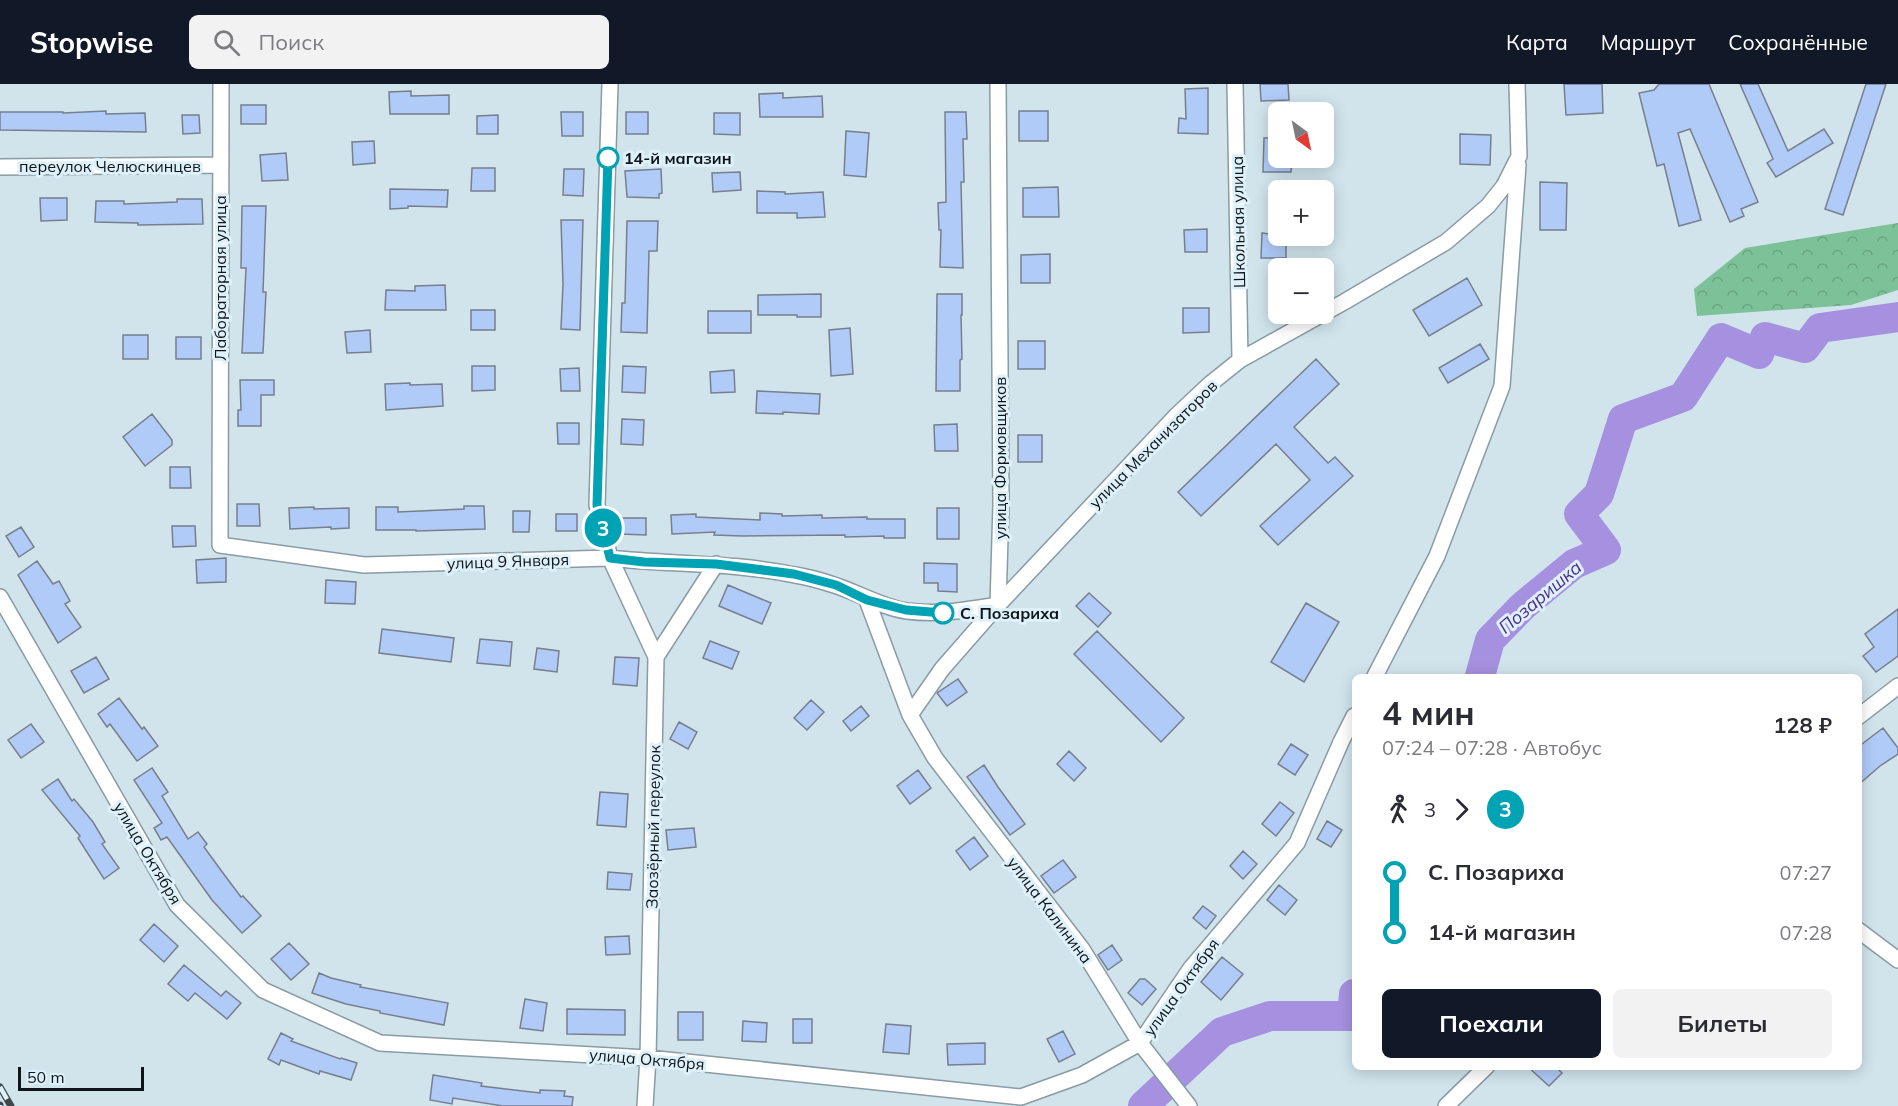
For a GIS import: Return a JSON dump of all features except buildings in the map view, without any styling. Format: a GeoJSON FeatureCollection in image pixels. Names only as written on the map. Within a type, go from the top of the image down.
{"type":"FeatureCollection","features":[{"type":"Feature","properties":{"kind":"street","name":"Лабораторная улица"},"geometry":{"type":"LineString","coordinates":[[220,84],[220,545]]}},
{"type":"Feature","properties":{"kind":"street","name":"Заозёрный переулок"},"geometry":{"type":"LineString","coordinates":[[610,84],[597,505],[610,558],[656,657],[648,1058],[645,1106]]}},
{"type":"Feature","properties":{"kind":"street","name":"улица Формовщиков"},"geometry":{"type":"LineString","coordinates":[[998,84],[1001,565],[998,605]]}},
{"type":"Feature","properties":{"kind":"street","name":"Школьная улица"},"geometry":{"type":"LineString","coordinates":[[1235,84],[1240,360]]}},
{"type":"Feature","properties":{"kind":"street","name":"улица Механизаторов"},"geometry":{"type":"LineString","coordinates":[[910,715],[942,669],[998,605],[1177,415],[1210,384],[1240,360],[1446,242],[1488,206],[1504,186],[1519,156],[1517,84]]}},
{"type":"Feature","properties":{"kind":"street"},"geometry":{"type":"LineString","coordinates":[[1376,674],[1437,556],[1502,386],[1519,156]]}},
{"type":"Feature","properties":{"kind":"street","name":"переулок Челюскинцев"},"geometry":{"type":"LineString","coordinates":[[0,167],[219,165]]}},
{"type":"Feature","properties":{"kind":"street","name":"улица 9 Января"},"geometry":{"type":"LineString","coordinates":[[220,545],[364,565],[610,558],[644,562],[716,564],[794,574],[836,585],[867,600],[906,610],[943,613],[998,605]]}},
{"type":"Feature","properties":{"kind":"street"},"geometry":{"type":"LineString","coordinates":[[656,657],[716,564]]}},
{"type":"Feature","properties":{"kind":"street","name":"улица Октября"},"geometry":{"type":"LineString","coordinates":[[0,597],[177,905],[263,990],[380,1043],[648,1058],[1020,1097],[1082,1075],[1140,1042],[1191,968],[1297,843],[1352,720]]}},
{"type":"Feature","properties":{"kind":"street","name":"улица Калинина"},"geometry":{"type":"LineString","coordinates":[[867,600],[910,715],[935,758],[1082,949],[1152,1060],[1189,1106]]}},
{"type":"Feature","properties":{"kind":"street"},"geometry":{"type":"LineString","coordinates":[[1862,714],[1898,686]]}},
{"type":"Feature","properties":{"kind":"street"},"geometry":{"type":"LineString","coordinates":[[1862,933],[1898,960]]}},
{"type":"Feature","properties":{"kind":"street"},"geometry":{"type":"LineString","coordinates":[[1446,1106],[1483,1070]]}},
{"type":"Feature","properties":{"kind":"green space"},"geometry":{"type":"Polygon","coordinates":[[[1898,223],[1898,290],[1851,305],[1697,316],[1694,289],[1745,248],[1898,223]]]}},
{"type":"Feature","properties":{"kind":"waterway","name":"Позаришка"},"geometry":{"type":"LineString","coordinates":[[1481,674],[1490,640],[1523,606],[1574,564],[1606,550],[1579,514],[1599,494],[1623,419],[1683,397],[1721,338],[1759,354],[1765,337],[1805,348],[1820,328],[1898,317]]}},
{"type":"Feature","properties":{"kind":"waterway","name":"Позаришка"},"geometry":{"type":"LineString","coordinates":[[1143,1106],[1222,1032],[1270,1016],[1352,1016]]}},
{"type":"Feature","properties":{"kind":"railway"},"geometry":{"type":"LineString","coordinates":[[0,1087],[11,1106]]}},
{"type":"Feature","properties":{"kind":"bus line","name":"3"},"geometry":{"type":"LineString","coordinates":[[608,158],[597,505],[610,558],[644,562],[716,564],[794,574],[836,585],[867,600],[906,610],[943,613]]}},
{"type":"Feature","properties":{"kind":"place","name":"14-й магазин"},"geometry":{"type":"Point","coordinates":[608,158]}},
{"type":"Feature","properties":{"kind":"place","name":"С. Позариха"},"geometry":{"type":"Point","coordinates":[943,613]}}]}
